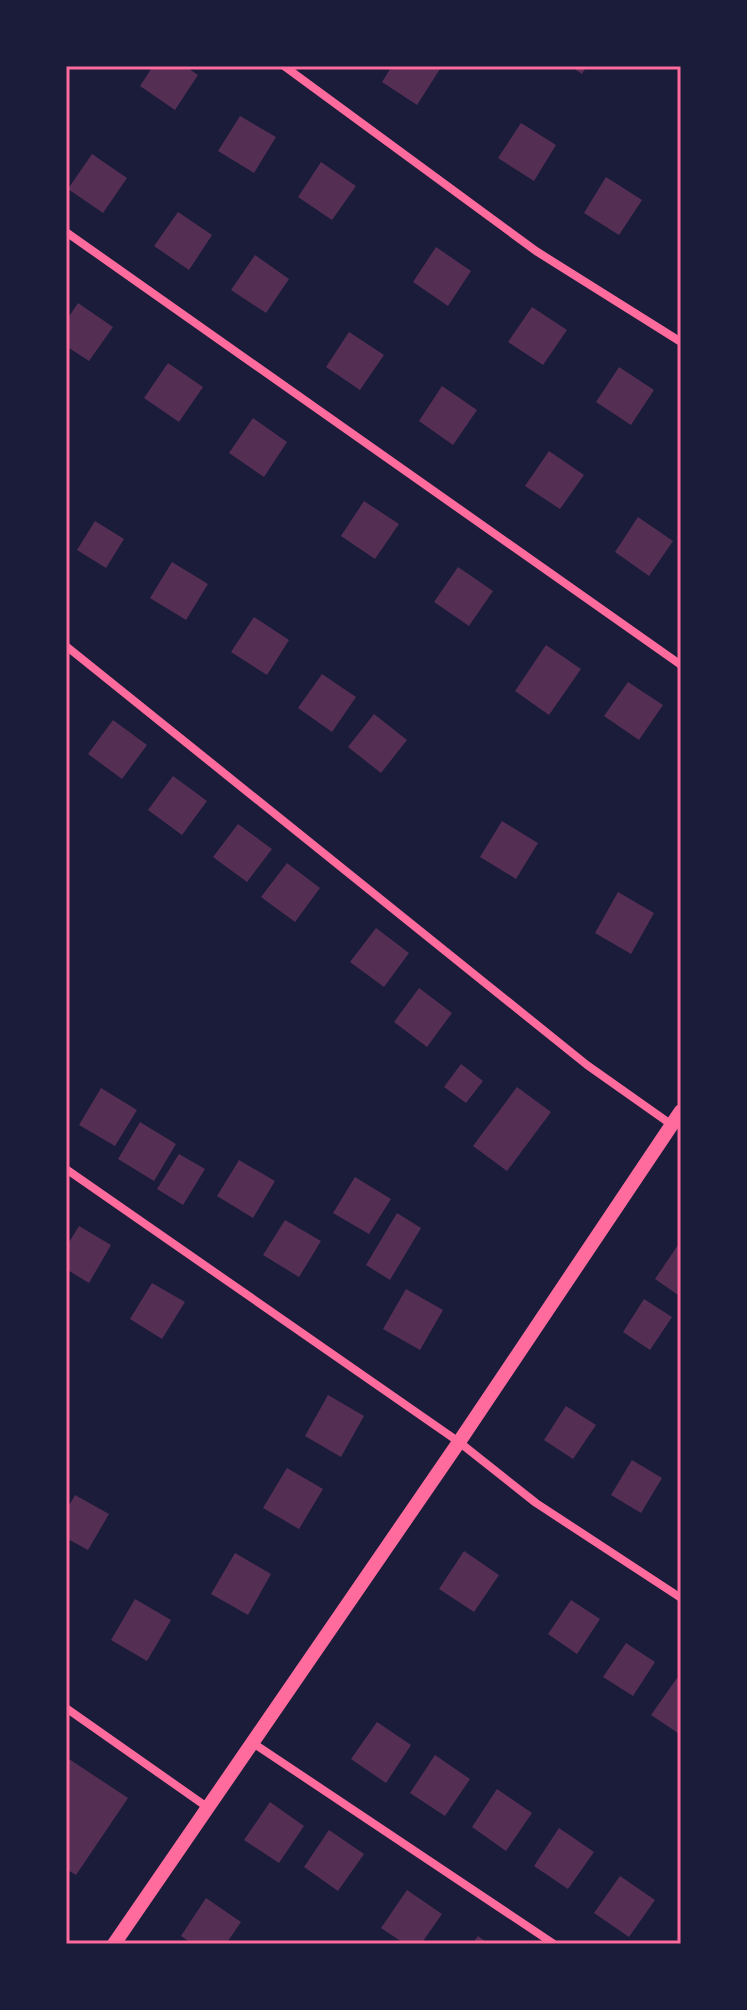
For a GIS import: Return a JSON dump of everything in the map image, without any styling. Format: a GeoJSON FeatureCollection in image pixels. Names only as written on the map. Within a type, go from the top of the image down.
{"type":"FeatureCollection","features":[{"type":"Feature","properties":{"kind":"street"},"geometry":{"type":"LineString","coordinates":[[284,66],[536,251],[681,342]]}},
{"type":"Feature","properties":{"kind":"street"},"geometry":{"type":"LineString","coordinates":[[66,232],[681,665]]}},
{"type":"Feature","properties":{"kind":"street"},"geometry":{"type":"LineString","coordinates":[[66,646],[587,1065],[672,1125]]}},
{"type":"Feature","properties":{"kind":"street"},"geometry":{"type":"LineString","coordinates":[[114,1944],[459,1442],[681,1111]]}},
{"type":"Feature","properties":{"kind":"street"},"geometry":{"type":"LineString","coordinates":[[66,1169],[459,1442],[536,1503],[681,1598]]}},
{"type":"Feature","properties":{"kind":"street"},"geometry":{"type":"LineString","coordinates":[[66,1708],[207,1807]]}},
{"type":"Feature","properties":{"kind":"street"},"geometry":{"type":"LineString","coordinates":[[253,1743],[554,1944]]}},
{"type":"Feature","properties":{"kind":"building"},"geometry":{"type":"Polygon","coordinates":[[[153,66],[185,66],[198,75],[175,110],[140,86],[153,66]]]}},
{"type":"Feature","properties":{"kind":"building"},"geometry":{"type":"Polygon","coordinates":[[[392,66],[435,66],[440,69],[417,105],[382,82],[392,66]]]}},
{"type":"Feature","properties":{"kind":"building"},"geometry":{"type":"Polygon","coordinates":[[[570,66],[587,66],[582,74],[570,66]]]}},
{"type":"Feature","properties":{"kind":"building"},"geometry":{"type":"Polygon","coordinates":[[[240,116],[276,137],[254,173],[218,151],[240,116]]]}},
{"type":"Feature","properties":{"kind":"building"},"geometry":{"type":"Polygon","coordinates":[[[521,123],[556,145],[534,181],[498,158],[521,123]]]}},
{"type":"Feature","properties":{"kind":"building"},"geometry":{"type":"Polygon","coordinates":[[[92,154],[127,178],[103,213],[68,189],[92,154]]]}},
{"type":"Feature","properties":{"kind":"building"},"geometry":{"type":"Polygon","coordinates":[[[321,162],[356,186],[332,220],[298,197],[321,162]]]}},
{"type":"Feature","properties":{"kind":"building"},"geometry":{"type":"Polygon","coordinates":[[[606,177],[642,200],[619,235],[584,213],[606,177]]]}},
{"type":"Feature","properties":{"kind":"building"},"geometry":{"type":"Polygon","coordinates":[[[178,212],[212,235],[189,270],[154,246],[178,212]]]}},
{"type":"Feature","properties":{"kind":"building"},"geometry":{"type":"Polygon","coordinates":[[[436,247],[471,271],[448,306],[413,282],[436,247]]]}},
{"type":"Feature","properties":{"kind":"building"},"geometry":{"type":"Polygon","coordinates":[[[255,255],[289,279],[266,313],[231,290],[255,255]]]}},
{"type":"Feature","properties":{"kind":"building"},"geometry":{"type":"Polygon","coordinates":[[[78,303],[113,327],[89,361],[66,346],[66,321],[78,303]]]}},
{"type":"Feature","properties":{"kind":"building"},"geometry":{"type":"Polygon","coordinates":[[[532,307],[567,330],[543,365],[508,342],[532,307]]]}},
{"type":"Feature","properties":{"kind":"building"},"geometry":{"type":"Polygon","coordinates":[[[349,332],[384,355],[360,390],[326,367],[349,332]]]}},
{"type":"Feature","properties":{"kind":"building"},"geometry":{"type":"Polygon","coordinates":[[[168,363],[203,387],[179,422],[144,398],[168,363]]]}},
{"type":"Feature","properties":{"kind":"building"},"geometry":{"type":"Polygon","coordinates":[[[619,367],[654,390],[631,425],[596,402],[619,367]]]}},
{"type":"Feature","properties":{"kind":"building"},"geometry":{"type":"Polygon","coordinates":[[[442,386],[477,410],[453,445],[419,421],[442,386]]]}},
{"type":"Feature","properties":{"kind":"building"},"geometry":{"type":"Polygon","coordinates":[[[253,418],[287,442],[264,477],[229,453],[253,418]]]}},
{"type":"Feature","properties":{"kind":"building"},"geometry":{"type":"Polygon","coordinates":[[[549,451],[584,475],[560,509],[525,486],[549,451]]]}},
{"type":"Feature","properties":{"kind":"building"},"geometry":{"type":"Polygon","coordinates":[[[364,501],[399,524],[375,559],[341,536],[364,501]]]}},
{"type":"Feature","properties":{"kind":"building"},"geometry":{"type":"Polygon","coordinates":[[[638,517],[673,541],[649,576],[615,552],[638,517]]]}},
{"type":"Feature","properties":{"kind":"building"},"geometry":{"type":"Polygon","coordinates":[[[95,521],[124,539],[106,568],[77,550],[95,521]]]}},
{"type":"Feature","properties":{"kind":"building"},"geometry":{"type":"Polygon","coordinates":[[[172,562],[208,584],[186,620],[150,598],[172,562]]]}},
{"type":"Feature","properties":{"kind":"building"},"geometry":{"type":"Polygon","coordinates":[[[458,567],[493,591],[469,626],[434,602],[458,567]]]}},
{"type":"Feature","properties":{"kind":"building"},"geometry":{"type":"Polygon","coordinates":[[[254,617],[289,640],[267,675],[231,652],[254,617]]]}},
{"type":"Feature","properties":{"kind":"building"},"geometry":{"type":"Polygon","coordinates":[[[546,645],[581,669],[549,715],[515,691],[546,645]]]}},
{"type":"Feature","properties":{"kind":"building"},"geometry":{"type":"Polygon","coordinates":[[[322,674],[356,697],[332,732],[298,708],[322,674]]]}},
{"type":"Feature","properties":{"kind":"building"},"geometry":{"type":"Polygon","coordinates":[[[628,682],[663,705],[639,740],[604,716],[628,682]]]}},
{"type":"Feature","properties":{"kind":"building"},"geometry":{"type":"Polygon","coordinates":[[[374,714],[407,740],[381,773],[348,747],[374,714]]]}},
{"type":"Feature","properties":{"kind":"building"},"geometry":{"type":"Polygon","coordinates":[[[113,720],[147,745],[122,779],[88,754],[113,720]]]}},
{"type":"Feature","properties":{"kind":"building"},"geometry":{"type":"Polygon","coordinates":[[[173,776],[207,801],[182,835],[148,810],[173,776]]]}},
{"type":"Feature","properties":{"kind":"building"},"geometry":{"type":"Polygon","coordinates":[[[502,821],[538,843],[516,879],[480,857],[502,821]]]}},
{"type":"Feature","properties":{"kind":"building"},"geometry":{"type":"Polygon","coordinates":[[[238,824],[272,849],[247,882],[213,857],[238,824]]]}},
{"type":"Feature","properties":{"kind":"building"},"geometry":{"type":"Polygon","coordinates":[[[287,863],[320,888],[295,922],[261,897],[287,863]]]}},
{"type":"Feature","properties":{"kind":"building"},"geometry":{"type":"Polygon","coordinates":[[[618,892],[654,913],[631,954],[595,933],[618,892]]]}},
{"type":"Feature","properties":{"kind":"building"},"geometry":{"type":"Polygon","coordinates":[[[376,928],[409,953],[384,987],[350,962],[376,928]]]}},
{"type":"Feature","properties":{"kind":"building"},"geometry":{"type":"Polygon","coordinates":[[[419,988],[452,1013],[427,1047],[394,1022],[419,988]]]}},
{"type":"Feature","properties":{"kind":"building"},"geometry":{"type":"Polygon","coordinates":[[[461,1064],[483,1081],[466,1103],[444,1087],[461,1064]]]}},
{"type":"Feature","properties":{"kind":"building"},"geometry":{"type":"Polygon","coordinates":[[[517,1087],[551,1112],[507,1171],[473,1146],[517,1087]]]}},
{"type":"Feature","properties":{"kind":"building"},"geometry":{"type":"Polygon","coordinates":[[[101,1088],[137,1110],[115,1146],[79,1125],[101,1088]]]}},
{"type":"Feature","properties":{"kind":"building"},"geometry":{"type":"Polygon","coordinates":[[[140,1122],[176,1144],[154,1181],[118,1159],[140,1122]]]}},
{"type":"Feature","properties":{"kind":"building"},"geometry":{"type":"Polygon","coordinates":[[[179,1154],[205,1169],[183,1205],[157,1189],[179,1154]]]}},
{"type":"Feature","properties":{"kind":"building"},"geometry":{"type":"Polygon","coordinates":[[[239,1160],[275,1181],[253,1218],[217,1196],[239,1160]]]}},
{"type":"Feature","properties":{"kind":"building"},"geometry":{"type":"Polygon","coordinates":[[[355,1177],[391,1199],[369,1234],[333,1213],[355,1177]]]}},
{"type":"Feature","properties":{"kind":"building"},"geometry":{"type":"Polygon","coordinates":[[[397,1213],[421,1228],[390,1280],[366,1265],[397,1213]]]}},
{"type":"Feature","properties":{"kind":"building"},"geometry":{"type":"Polygon","coordinates":[[[285,1220],[321,1241],[299,1277],[263,1255],[285,1220]]]}},
{"type":"Feature","properties":{"kind":"building"},"geometry":{"type":"Polygon","coordinates":[[[79,1226],[111,1245],[89,1283],[66,1269],[66,1247],[79,1226]]]}},
{"type":"Feature","properties":{"kind":"building"},"geometry":{"type":"Polygon","coordinates":[[[678,1245],[681,1247],[681,1297],[655,1279],[678,1245]]]}},
{"type":"Feature","properties":{"kind":"building"},"geometry":{"type":"Polygon","coordinates":[[[152,1283],[185,1302],[162,1339],[130,1319],[152,1283]]]}},
{"type":"Feature","properties":{"kind":"building"},"geometry":{"type":"Polygon","coordinates":[[[406,1289],[443,1310],[420,1350],[383,1329],[406,1289]]]}},
{"type":"Feature","properties":{"kind":"building"},"geometry":{"type":"Polygon","coordinates":[[[644,1299],[672,1317],[650,1350],[623,1332],[644,1299]]]}},
{"type":"Feature","properties":{"kind":"building"},"geometry":{"type":"Polygon","coordinates":[[[328,1395],[364,1416],[341,1457],[305,1436],[328,1395]]]}},
{"type":"Feature","properties":{"kind":"building"},"geometry":{"type":"Polygon","coordinates":[[[566,1406],[596,1425],[573,1459],[544,1440],[566,1406]]]}},
{"type":"Feature","properties":{"kind":"building"},"geometry":{"type":"Polygon","coordinates":[[[632,1460],[662,1478],[641,1513],[611,1495],[632,1460]]]}},
{"type":"Feature","properties":{"kind":"building"},"geometry":{"type":"Polygon","coordinates":[[[287,1468],[323,1489],[299,1529],[263,1508],[287,1468]]]}},
{"type":"Feature","properties":{"kind":"building"},"geometry":{"type":"Polygon","coordinates":[[[75,1495],[109,1514],[88,1550],[66,1538],[66,1511],[75,1495]]]}},
{"type":"Feature","properties":{"kind":"building"},"geometry":{"type":"Polygon","coordinates":[[[464,1551],[499,1575],[474,1612],[439,1589],[464,1551]]]}},
{"type":"Feature","properties":{"kind":"building"},"geometry":{"type":"Polygon","coordinates":[[[235,1553],[271,1574],[248,1615],[211,1594],[235,1553]]]}},
{"type":"Feature","properties":{"kind":"building"},"geometry":{"type":"Polygon","coordinates":[[[135,1599],[171,1620],[147,1661],[111,1640],[135,1599]]]}},
{"type":"Feature","properties":{"kind":"building"},"geometry":{"type":"Polygon","coordinates":[[[571,1600],[600,1619],[577,1654],[548,1634],[571,1600]]]}},
{"type":"Feature","properties":{"kind":"building"},"geometry":{"type":"Polygon","coordinates":[[[626,1643],[655,1662],[633,1696],[603,1677],[626,1643]]]}},
{"type":"Feature","properties":{"kind":"building"},"geometry":{"type":"Polygon","coordinates":[[[677,1678],[681,1681],[681,1735],[651,1715],[677,1678]]]}},
{"type":"Feature","properties":{"kind":"building"},"geometry":{"type":"Polygon","coordinates":[[[377,1722],[411,1745],[386,1783],[351,1759],[377,1722]]]}},
{"type":"Feature","properties":{"kind":"building"},"geometry":{"type":"Polygon","coordinates":[[[435,1755],[470,1779],[445,1816],[410,1793],[435,1755]]]}},
{"type":"Feature","properties":{"kind":"building"},"geometry":{"type":"Polygon","coordinates":[[[66,1757],[128,1798],[76,1875],[66,1869],[66,1757]]]}},
{"type":"Feature","properties":{"kind":"building"},"geometry":{"type":"Polygon","coordinates":[[[497,1789],[532,1813],[506,1851],[472,1827],[497,1789]]]}},
{"type":"Feature","properties":{"kind":"building"},"geometry":{"type":"Polygon","coordinates":[[[270,1802],[304,1826],[279,1863],[244,1840],[270,1802]]]}},
{"type":"Feature","properties":{"kind":"building"},"geometry":{"type":"Polygon","coordinates":[[[559,1828],[594,1852],[568,1889],[534,1866],[559,1828]]]}},
{"type":"Feature","properties":{"kind":"building"},"geometry":{"type":"Polygon","coordinates":[[[329,1830],[364,1854],[338,1891],[304,1867],[329,1830]]]}},
{"type":"Feature","properties":{"kind":"building"},"geometry":{"type":"Polygon","coordinates":[[[620,1876],[655,1900],[629,1937],[594,1913],[620,1876]]]}},
{"type":"Feature","properties":{"kind":"building"},"geometry":{"type":"Polygon","coordinates":[[[407,1890],[442,1914],[421,1944],[405,1944],[381,1928],[407,1890]]]}},
{"type":"Feature","properties":{"kind":"building"},"geometry":{"type":"Polygon","coordinates":[[[206,1898],[241,1922],[226,1944],[193,1944],[181,1936],[206,1898]]]}},
{"type":"Feature","properties":{"kind":"building"},"geometry":{"type":"Polygon","coordinates":[[[478,1936],[489,1944],[472,1944],[478,1936]]]}}]}
